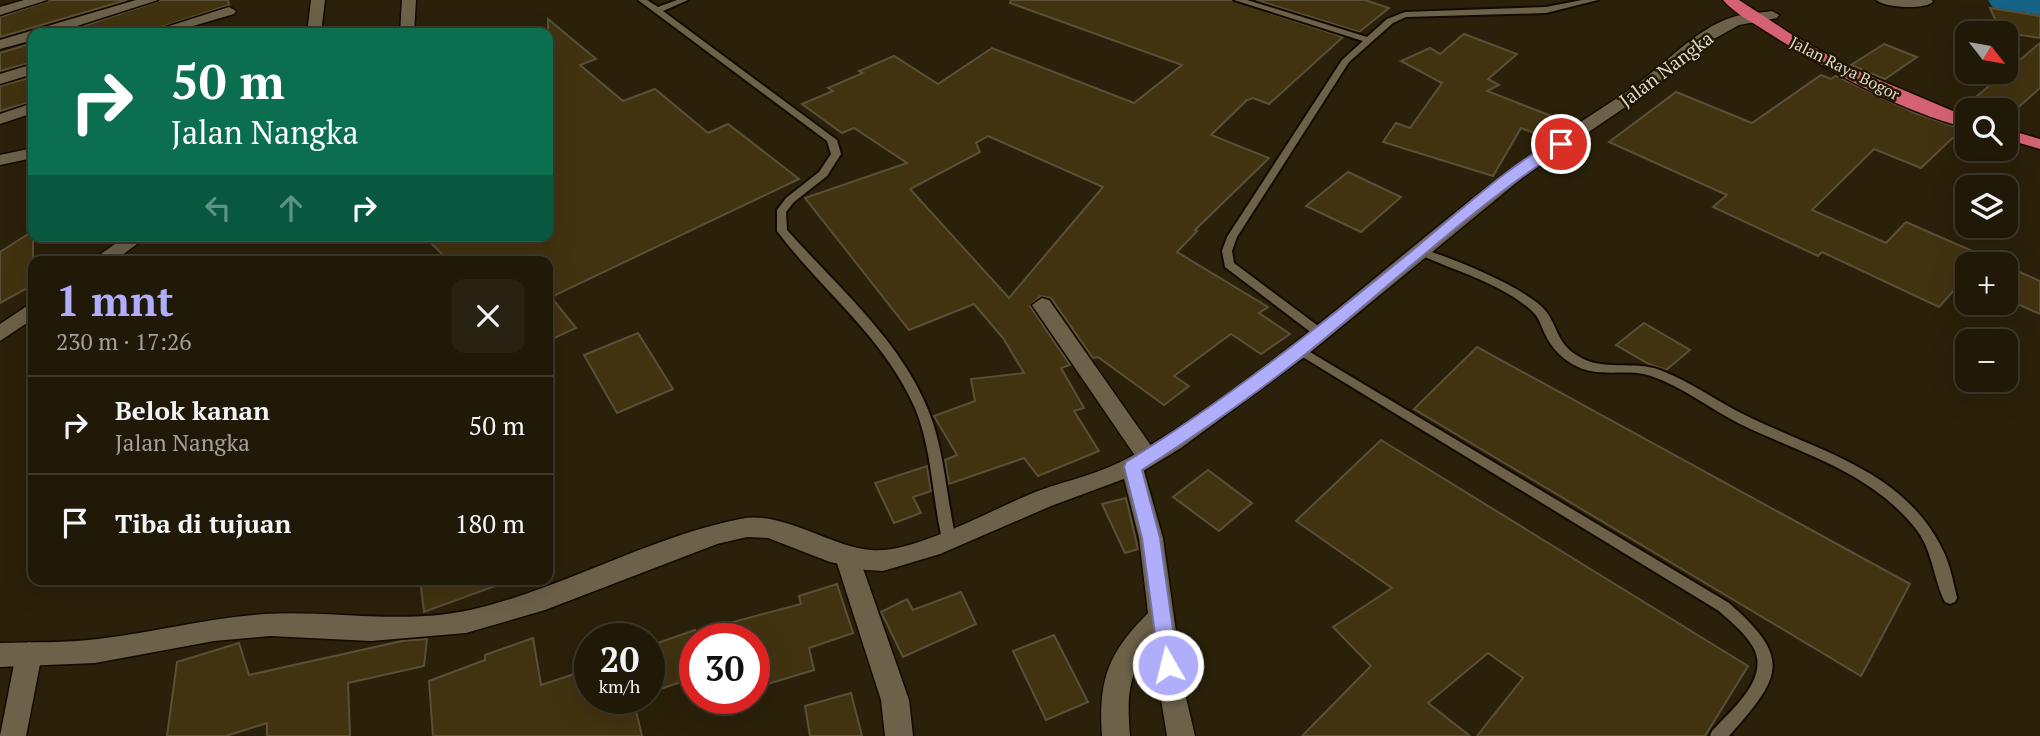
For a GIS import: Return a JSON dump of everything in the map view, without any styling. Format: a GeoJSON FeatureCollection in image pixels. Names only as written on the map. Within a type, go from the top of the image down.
{"type":"FeatureCollection","features":[{"type":"Feature","properties":{"kind":"highway","name":"Jalan Raya Bogor"},"geometry":{"type":"LineString","coordinates":[[1730,0],[1760,11],[1861,69],[1955,106]]}},
{"type":"Feature","properties":{"kind":"highway","name":"Jalan Raya Bogor"},"geometry":{"type":"LineString","coordinates":[[1760,11],[1844,71],[1955,118]]}},
{"type":"Feature","properties":{"kind":"highway"},"geometry":{"type":"LineString","coordinates":[[2018,127],[2040,133]]}},
{"type":"Feature","properties":{"kind":"highway"},"geometry":{"type":"LineString","coordinates":[[2018,138],[2040,144]]}},
{"type":"Feature","properties":{"kind":"street"},"geometry":{"type":"LineString","coordinates":[[0,11],[40,0]]}},
{"type":"Feature","properties":{"kind":"street"},"geometry":{"type":"LineString","coordinates":[[57,28],[151,0]]}},
{"type":"Feature","properties":{"kind":"street"},"geometry":{"type":"LineString","coordinates":[[315,28],[318,0]]}},
{"type":"Feature","properties":{"kind":"street"},"geometry":{"type":"LineString","coordinates":[[407,28],[410,0]]}},
{"type":"Feature","properties":{"kind":"street"},"geometry":{"type":"LineString","coordinates":[[1883,0],[1926,2]]}},
{"type":"Feature","properties":{"kind":"street"},"geometry":{"type":"LineString","coordinates":[[219,28],[229,6]]}},
{"type":"Feature","properties":{"kind":"street"},"geometry":{"type":"LineString","coordinates":[[168,28],[229,6]]}},
{"type":"Feature","properties":{"kind":"street","name":"Jalan Nangka"},"geometry":{"type":"LineString","coordinates":[[0,655],[95,651],[214,630],[260,625],[370,630],[432,628],[501,613],[714,535],[747,527],[792,535],[847,557],[883,561],[949,539],[1140,462],[1202,423],[1300,351],[1521,170],[1643,88],[1709,36],[1760,11]]}},
{"type":"Feature","properties":{"kind":"street"},"geometry":{"type":"LineString","coordinates":[[0,45],[28,37]]}},
{"type":"Feature","properties":{"kind":"street"},"geometry":{"type":"LineString","coordinates":[[0,79],[28,71]]}},
{"type":"Feature","properties":{"kind":"street"},"geometry":{"type":"LineString","coordinates":[[0,119],[28,110]]}},
{"type":"Feature","properties":{"kind":"street"},"geometry":{"type":"LineString","coordinates":[[0,174],[17,157]]}},
{"type":"Feature","properties":{"kind":"street"},"geometry":{"type":"LineString","coordinates":[[108,256],[130,242]]}},
{"type":"Feature","properties":{"kind":"street"},"geometry":{"type":"LineString","coordinates":[[1042,305],[1140,462],[1161,617],[1181,736]]}},
{"type":"Feature","properties":{"kind":"street"},"geometry":{"type":"LineString","coordinates":[[0,334],[28,313]]}},
{"type":"Feature","properties":{"kind":"street"},"geometry":{"type":"LineString","coordinates":[[847,557],[895,700],[899,736]]}},
{"type":"Feature","properties":{"kind":"street"},"geometry":{"type":"LineString","coordinates":[[1116,736],[1112,699],[1119,666],[1137,640],[1161,617]]}},
{"type":"Feature","properties":{"kind":"street"},"geometry":{"type":"LineString","coordinates":[[12,736],[29,654]]}},
{"type":"Feature","properties":{"kind":"lane"},"geometry":{"type":"LineString","coordinates":[[642,0],[832,141],[836,154],[823,174],[790,200],[781,212],[782,231],[869,325],[901,370],[921,408],[937,459],[949,539]]}},
{"type":"Feature","properties":{"kind":"lane"},"geometry":{"type":"LineString","coordinates":[[656,10],[684,0]]}},
{"type":"Feature","properties":{"kind":"lane"},"geometry":{"type":"LineString","coordinates":[[1238,0],[1366,39]]}},
{"type":"Feature","properties":{"kind":"lane"},"geometry":{"type":"LineString","coordinates":[[1321,334],[1229,264],[1227,251],[1232,237],[1346,60],[1366,39],[1390,21],[1405,15],[1546,10],[1594,0]]}},
{"type":"Feature","properties":{"kind":"lane"},"geometry":{"type":"LineString","coordinates":[[1422,252],[1524,299],[1539,310],[1549,336],[1573,360],[1598,371],[1652,372],[1741,419],[1866,475],[1911,509],[1930,536],[1946,573],[1950,598]]}},
{"type":"Feature","properties":{"kind":"lane"},"geometry":{"type":"LineString","coordinates":[[1300,351],[1724,607],[1749,627],[1764,650],[1766,671],[1762,688],[1718,736]]}},
{"type":"Feature","properties":{"kind":"building"},"geometry":{"type":"Polygon","coordinates":[[[50,0],[127,0],[0,37],[0,17],[50,0]]]}},
{"type":"Feature","properties":{"kind":"building"},"geometry":{"type":"Polygon","coordinates":[[[161,0],[228,0],[229,5],[158,28],[78,28],[161,0]]]}},
{"type":"Feature","properties":{"kind":"building"},"geometry":{"type":"Polygon","coordinates":[[[1011,0],[1231,0],[1343,37],[1269,104],[1253,98],[1247,100],[1211,135],[1269,158],[1195,230],[1197,231],[1177,252],[1268,307],[1259,313],[1290,334],[1261,354],[1231,334],[1174,376],[1189,386],[1164,405],[1098,357],[1093,358],[1051,298],[1040,296],[1030,306],[1070,365],[1061,368],[1084,408],[1074,411],[1099,451],[1038,476],[1024,458],[949,484],[945,460],[957,455],[934,416],[975,401],[971,379],[1024,373],[1003,338],[974,304],[909,330],[805,198],[907,163],[854,128],[842,133],[802,104],[833,91],[828,88],[863,73],[859,71],[894,56],[938,84],[992,48],[1134,103],[1182,65],[1010,3],[1011,0]],[[988,136],[976,143],[980,152],[910,189],[1009,298],[1103,187],[988,136]]]}},
{"type":"Feature","properties":{"kind":"building"},"geometry":{"type":"Polygon","coordinates":[[[1256,0],[1365,0],[1389,8],[1359,32],[1256,0]]]}},
{"type":"Feature","properties":{"kind":"building"},"geometry":{"type":"Polygon","coordinates":[[[1990,8],[2040,16],[2040,38],[2018,35],[2018,21],[1996,21],[1990,8]]]}},
{"type":"Feature","properties":{"kind":"building"},"geometry":{"type":"Polygon","coordinates":[[[548,19],[596,59],[580,65],[623,101],[655,89],[708,133],[728,124],[799,179],[553,296],[553,256],[444,256],[430,242],[553,242],[553,28],[548,28],[548,19]]]}},
{"type":"Feature","properties":{"kind":"building"},"geometry":{"type":"Polygon","coordinates":[[[1464,34],[1517,54],[1488,79],[1499,85],[1487,91],[1572,124],[1550,139],[1521,128],[1493,176],[1383,142],[1396,123],[1410,128],[1442,83],[1401,61],[1430,48],[1440,54],[1464,34]]]}},
{"type":"Feature","properties":{"kind":"building"},"geometry":{"type":"Polygon","coordinates":[[[2040,43],[2040,88],[2018,107],[2018,98],[1976,97],[1991,84],[2018,84],[2018,62],[2040,43]]]}},
{"type":"Feature","properties":{"kind":"building"},"geometry":{"type":"Polygon","coordinates":[[[1884,44],[1917,57],[1885,79],[1851,65],[1884,44]]]}},
{"type":"Feature","properties":{"kind":"building"},"geometry":{"type":"Polygon","coordinates":[[[28,45],[28,63],[0,71],[0,53],[28,45]]]}},
{"type":"Feature","properties":{"kind":"building"},"geometry":{"type":"Polygon","coordinates":[[[1821,75],[1831,79],[1836,76],[1915,113],[1955,127],[1955,136],[1921,168],[1874,149],[1812,210],[1886,243],[1906,222],[1975,252],[1955,252],[1955,289],[1939,307],[1822,252],[1818,256],[1713,207],[1727,195],[1609,142],[1676,92],[1752,123],[1821,75]]]}},
{"type":"Feature","properties":{"kind":"building"},"geometry":{"type":"Polygon","coordinates":[[[28,78],[28,103],[0,111],[0,86],[28,78]]]}},
{"type":"Feature","properties":{"kind":"building"},"geometry":{"type":"Polygon","coordinates":[[[1348,172],[1401,197],[1361,232],[1306,206],[1348,172]]]}},
{"type":"Feature","properties":{"kind":"building"},"geometry":{"type":"Polygon","coordinates":[[[28,234],[28,242],[33,242],[33,256],[28,256],[28,288],[0,303],[0,252],[28,234]]]}},
{"type":"Feature","properties":{"kind":"building"},"geometry":{"type":"Polygon","coordinates":[[[2018,271],[2040,281],[2040,314],[2018,304],[2018,271]]]}},
{"type":"Feature","properties":{"kind":"building"},"geometry":{"type":"Polygon","coordinates":[[[553,299],[576,328],[553,339],[553,299]]]}},
{"type":"Feature","properties":{"kind":"building"},"geometry":{"type":"Polygon","coordinates":[[[1644,323],[1690,350],[1666,370],[1649,364],[1616,345],[1644,323]]]}},
{"type":"Feature","properties":{"kind":"building"},"geometry":{"type":"Polygon","coordinates":[[[638,333],[673,389],[617,413],[584,355],[638,333]]]}},
{"type":"Feature","properties":{"kind":"building"},"geometry":{"type":"Polygon","coordinates":[[[1477,347],[1910,584],[1861,676],[1414,409],[1477,347]]]}},
{"type":"Feature","properties":{"kind":"building"},"geometry":{"type":"Polygon","coordinates":[[[1381,440],[1748,666],[1705,736],[1477,736],[1523,678],[1488,653],[1428,703],[1470,736],[1302,736],[1371,666],[1333,627],[1392,588],[1296,521],[1381,440]]]}},
{"type":"Feature","properties":{"kind":"building"},"geometry":{"type":"Polygon","coordinates":[[[927,466],[931,491],[913,497],[921,513],[894,523],[875,483],[927,466]]]}},
{"type":"Feature","properties":{"kind":"building"},"geometry":{"type":"Polygon","coordinates":[[[1208,470],[1252,503],[1219,531],[1173,497],[1208,470]]]}},
{"type":"Feature","properties":{"kind":"building"},"geometry":{"type":"Polygon","coordinates":[[[1126,498],[1138,549],[1125,553],[1102,504],[1126,498]]]}},
{"type":"Feature","properties":{"kind":"building"},"geometry":{"type":"Polygon","coordinates":[[[837,584],[853,633],[809,648],[814,670],[770,683],[770,623],[729,623],[801,604],[799,596],[837,584]]]}},
{"type":"Feature","properties":{"kind":"building"},"geometry":{"type":"Polygon","coordinates":[[[421,585],[498,585],[424,612],[421,585]]]}},
{"type":"Feature","properties":{"kind":"building"},"geometry":{"type":"Polygon","coordinates":[[[961,592],[976,624],[903,657],[881,612],[907,599],[913,610],[961,592]]]}},
{"type":"Feature","properties":{"kind":"building"},"geometry":{"type":"Polygon","coordinates":[[[1054,635],[1088,702],[1046,720],[1013,651],[1054,635]]]}},
{"type":"Feature","properties":{"kind":"building"},"geometry":{"type":"Polygon","coordinates":[[[679,636],[679,683],[665,687],[665,640],[679,636]]]}},
{"type":"Feature","properties":{"kind":"building"},"geometry":{"type":"Polygon","coordinates":[[[533,638],[541,685],[574,674],[574,714],[637,714],[642,736],[433,736],[429,681],[485,660],[485,655],[533,638]]]}},
{"type":"Feature","properties":{"kind":"building"},"geometry":{"type":"Polygon","coordinates":[[[427,639],[424,666],[348,683],[350,736],[267,736],[267,723],[226,736],[167,736],[177,662],[239,643],[249,675],[402,641],[427,639]]]}},
{"type":"Feature","properties":{"kind":"building"},"geometry":{"type":"Polygon","coordinates":[[[851,693],[862,736],[810,736],[805,706],[851,693]]]}},
{"type":"Feature","properties":{"kind":"waterway"},"geometry":{"type":"LineString","coordinates":[[2006,0],[2040,4]]}},
{"type":"Feature","properties":{"kind":"route"},"geometry":{"type":"LineString","coordinates":[[1168,665],[1151,538],[1132,467],[1202,423],[1300,351],[1521,170],[1561,144]]}}]}
